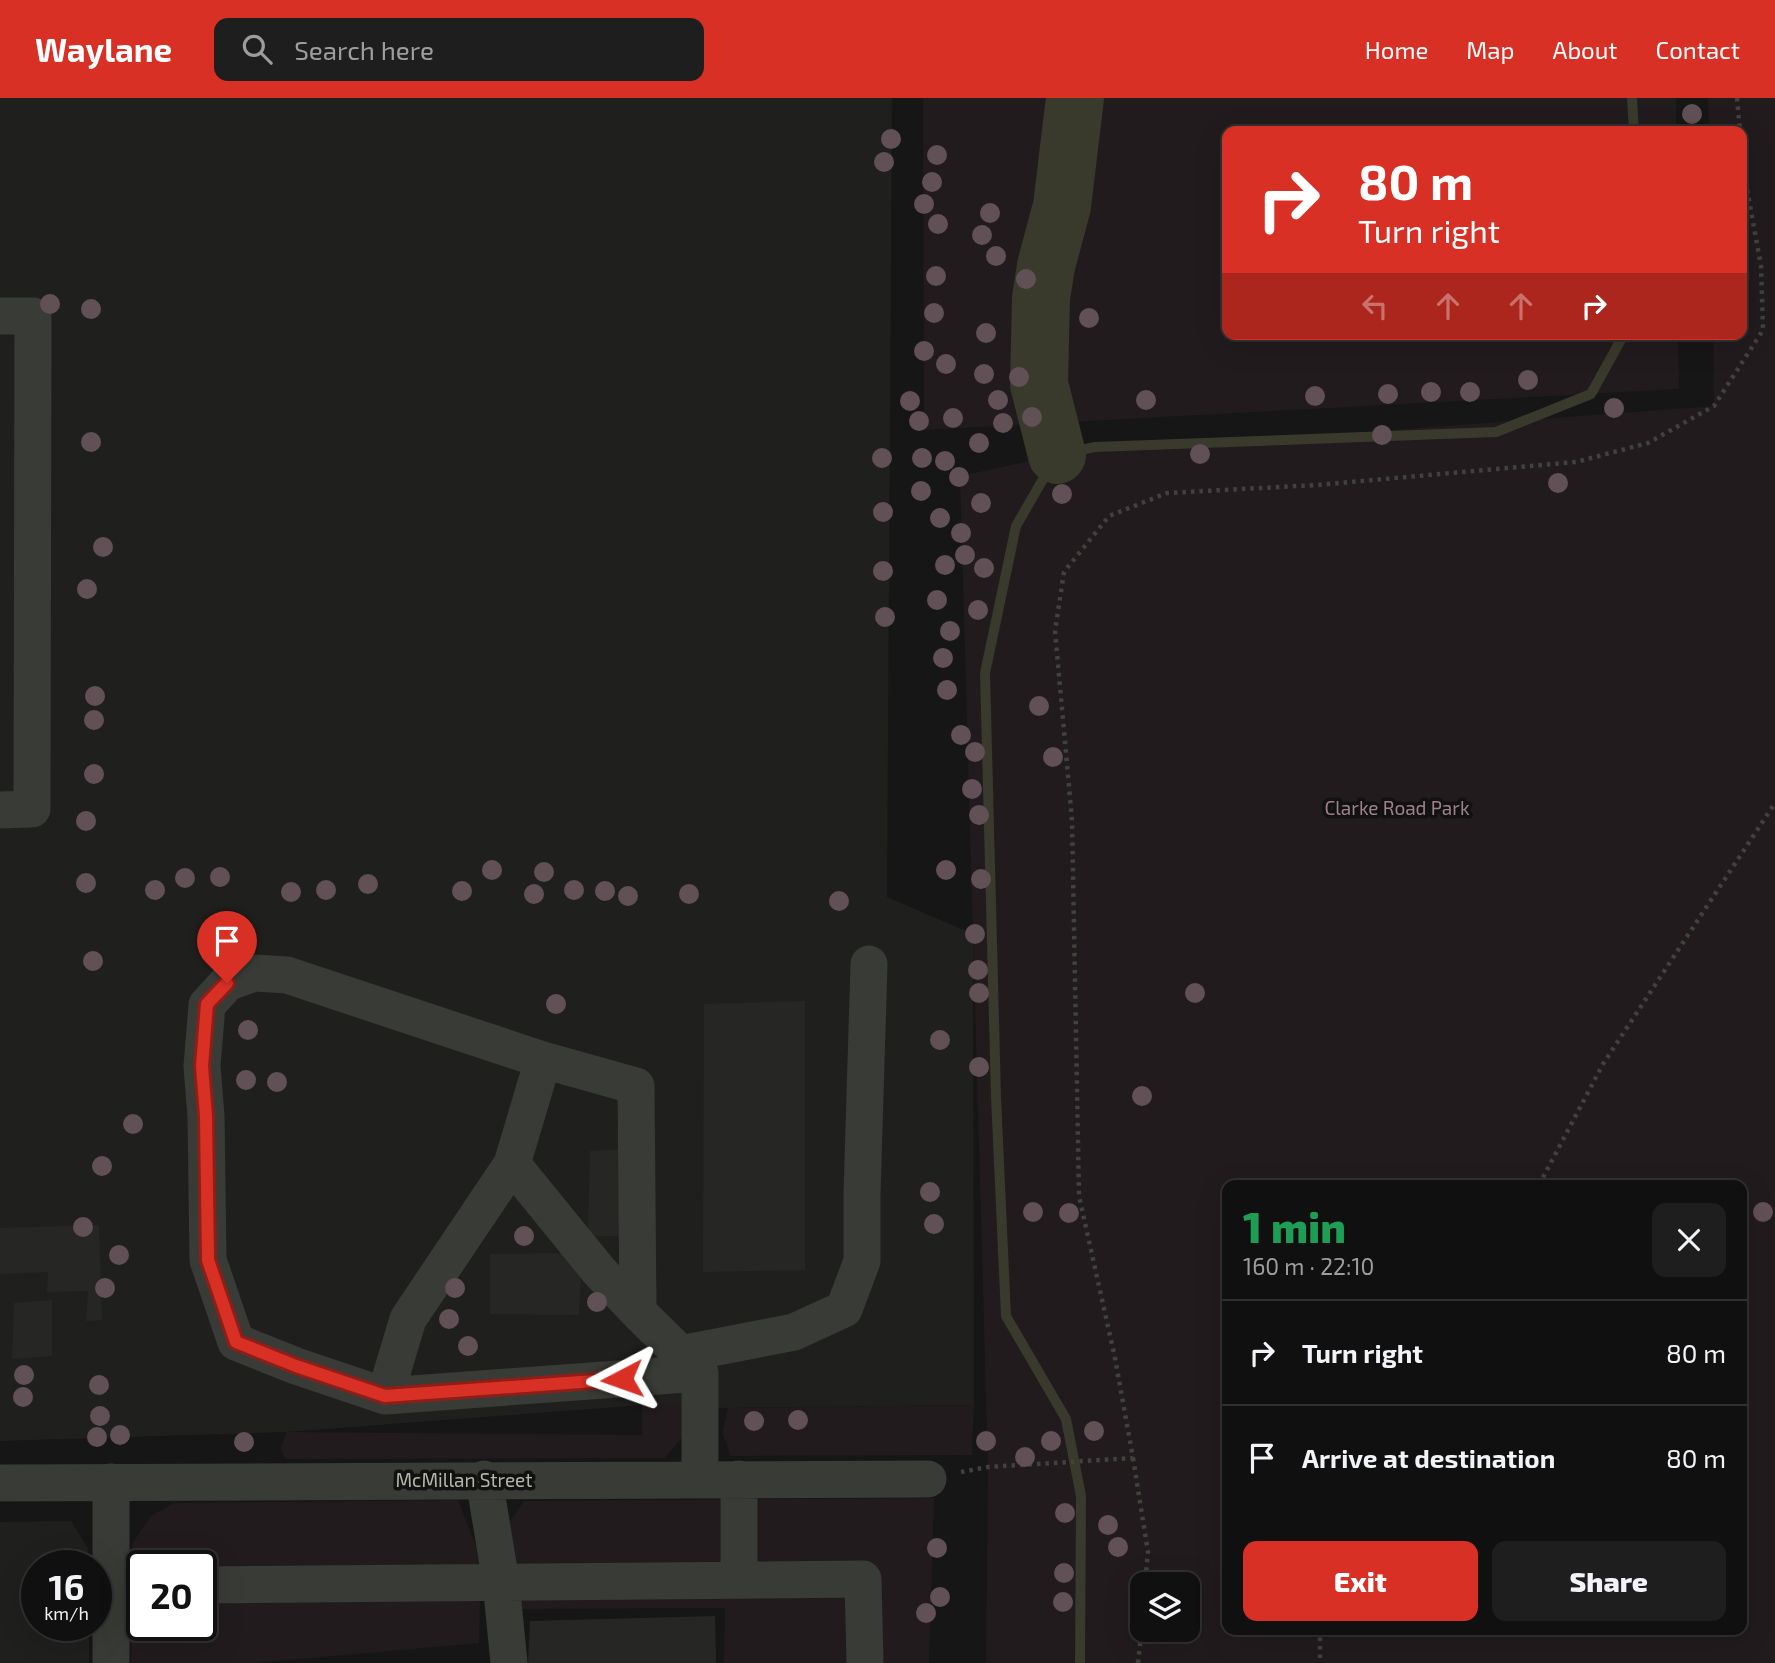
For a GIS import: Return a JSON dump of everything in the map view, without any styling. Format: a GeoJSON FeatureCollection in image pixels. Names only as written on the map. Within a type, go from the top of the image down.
{"type":"FeatureCollection","features":[{"type":"Feature","properties":{"kind":"street"},"geometry":{"type":"LineString","coordinates":[[0,316],[33,316],[32,809],[0,810]]}},
{"type":"Feature","properties":{"kind":"street"},"geometry":{"type":"LineString","coordinates":[[638,1312],[636,1086],[543,1060],[287,975],[254,973],[227,983],[207,1004],[202,1066],[206,1116],[208,1260],[236,1342],[296,1366],[385,1396],[691,1364],[794,1332],[844,1309],[862,1261],[869,964]]}},
{"type":"Feature","properties":{"kind":"street"},"geometry":{"type":"LineString","coordinates":[[385,1396],[408,1319],[512,1164],[543,1060]]}},
{"type":"Feature","properties":{"kind":"street"},"geometry":{"type":"LineString","coordinates":[[512,1164],[599,1271],[691,1364],[700,1480]]}},
{"type":"Feature","properties":{"kind":"street"},"geometry":{"type":"LineString","coordinates":[[484,1479],[501,1582],[509,1663]]}},
{"type":"Feature","properties":{"kind":"street"},"geometry":{"type":"LineString","coordinates":[[739,1479],[739,1580]]}},
{"type":"Feature","properties":{"kind":"street","name":"McMillan Street"},"geometry":{"type":"LineString","coordinates":[[0,1483],[928,1479]]}},
{"type":"Feature","properties":{"kind":"street"},"geometry":{"type":"LineString","coordinates":[[111,1482],[111,1663]]}},
{"type":"Feature","properties":{"kind":"street"},"geometry":{"type":"LineString","coordinates":[[217,1585],[863,1579],[865,1663]]}},
{"type":"Feature","properties":{"kind":"path"},"geometry":{"type":"LineString","coordinates":[[1737,98],[1740,126]]}},
{"type":"Feature","properties":{"kind":"path"},"geometry":{"type":"LineString","coordinates":[[1146,1572],[1148,1552],[1133,1458],[1115,1358],[1079,1196],[1072,820],[1055,631],[1064,572],[1108,516],[1167,493],[1317,485],[1576,462],[1648,443],[1714,406],[1763,330],[1761,266],[1747,189]]}},
{"type":"Feature","properties":{"kind":"path"},"geometry":{"type":"LineString","coordinates":[[1542,1180],[1603,1064],[1775,803]]}},
{"type":"Feature","properties":{"kind":"path"},"geometry":{"type":"LineString","coordinates":[[928,1479],[988,1467],[1133,1458]]}},
{"type":"Feature","properties":{"kind":"path"},"geometry":{"type":"LineString","coordinates":[[1320,1635],[1320,1663]]}},
{"type":"Feature","properties":{"kind":"path"},"geometry":{"type":"LineString","coordinates":[[1139,1663],[1141,1642]]}},
{"type":"Feature","properties":{"kind":"shaded area"},"geometry":{"type":"Polygon","coordinates":[[[0,98],[892,98],[887,897],[973,934],[974,1405],[728,1408],[642,1405],[286,1432],[0,1441],[0,98]]]}},
{"type":"Feature","properties":{"kind":"shaded area"},"geometry":{"type":"Polygon","coordinates":[[[71,1521],[88,1550],[21,1550],[21,1641],[89,1641],[89,1663],[0,1663],[0,1522],[71,1521]]]}},
{"type":"Feature","properties":{"kind":"green space"},"geometry":{"type":"Polygon","coordinates":[[[923,98],[1676,98],[1676,126],[1222,126],[1222,340],[1678,340],[1679,389],[924,430],[923,98]]]}},
{"type":"Feature","properties":{"kind":"green space","name":"Clarke Road Park"},"geometry":{"type":"Polygon","coordinates":[[[1708,98],[1775,98],[1775,1663],[986,1663],[988,1467],[960,476],[1057,455],[1714,406],[1713,340],[1747,340],[1747,126],[1709,126],[1708,98]]]}},
{"type":"Feature","properties":{"kind":"green space"},"geometry":{"type":"Polygon","coordinates":[[[680,1404],[691,1414],[690,1428],[665,1458],[285,1459],[281,1449],[286,1432],[642,1435],[642,1405],[680,1404]]]}},
{"type":"Feature","properties":{"kind":"green space"},"geometry":{"type":"Polygon","coordinates":[[[974,1405],[972,1455],[731,1456],[722,1433],[728,1408],[974,1405]]]}},
{"type":"Feature","properties":{"kind":"green space"},"geometry":{"type":"Polygon","coordinates":[[[934,1498],[929,1663],[724,1663],[725,1608],[521,1609],[508,1524],[524,1501],[934,1498]]]}},
{"type":"Feature","properties":{"kind":"green space"},"geometry":{"type":"Polygon","coordinates":[[[458,1500],[481,1559],[479,1643],[254,1663],[131,1663],[131,1641],[217,1641],[217,1550],[132,1550],[132,1544],[151,1516],[174,1503],[458,1500]]]}},
{"type":"Feature","properties":{"kind":"building"},"geometry":{"type":"Polygon","coordinates":[[[805,1001],[805,1270],[703,1272],[704,1004],[805,1001]]]}},
{"type":"Feature","properties":{"kind":"building"},"geometry":{"type":"Polygon","coordinates":[[[627,1149],[625,1236],[588,1236],[590,1151],[627,1149]]]}},
{"type":"Feature","properties":{"kind":"building"},"geometry":{"type":"Polygon","coordinates":[[[99,1225],[102,1320],[86,1321],[88,1291],[47,1292],[48,1272],[0,1274],[0,1228],[99,1225]]]}},
{"type":"Feature","properties":{"kind":"building"},"geometry":{"type":"Polygon","coordinates":[[[582,1253],[579,1315],[490,1314],[490,1254],[582,1253]]]}},
{"type":"Feature","properties":{"kind":"building"},"geometry":{"type":"Polygon","coordinates":[[[52,1300],[52,1356],[12,1359],[14,1303],[52,1300]]]}},
{"type":"Feature","properties":{"kind":"building"},"geometry":{"type":"Polygon","coordinates":[[[715,1616],[716,1663],[528,1663],[530,1621],[715,1616]]]}},
{"type":"Feature","properties":{"kind":"waterway"},"geometry":{"type":"LineString","coordinates":[[1057,455],[1039,384],[1041,298],[1046,266],[1062,206],[1075,98]]}},
{"type":"Feature","properties":{"kind":"waterway"},"geometry":{"type":"LineString","coordinates":[[1632,98],[1634,126]]}},
{"type":"Feature","properties":{"kind":"waterway"},"geometry":{"type":"LineString","coordinates":[[1080,1663],[1081,1496],[1066,1419],[1006,1316],[996,1097],[985,673],[1016,526],[1057,455],[1095,447],[1496,432],[1591,394],[1621,340]]}},
{"type":"Feature","properties":{"kind":"route"},"geometry":{"type":"LineString","coordinates":[[227,983],[207,1004],[202,1066],[206,1116],[208,1260],[236,1342],[296,1366],[385,1396],[622,1379]]}}]}
